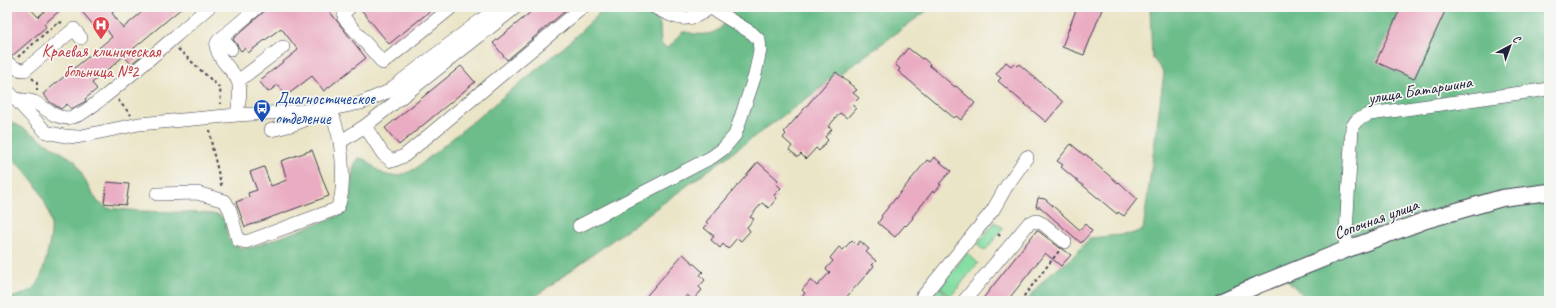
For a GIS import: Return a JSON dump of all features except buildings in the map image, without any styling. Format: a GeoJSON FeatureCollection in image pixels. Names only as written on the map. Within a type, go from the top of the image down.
{"type":"FeatureCollection","features":[{"type":"Feature","properties":{"kind":"main road","name":"Сопочная улица"},"geometry":{"type":"LineString","coordinates":[[1222,301],[1258,284],[1426,220],[1502,198],[1549,192]]}},
{"type":"Feature","properties":{"kind":"street"},"geometry":{"type":"LineString","coordinates":[[10,94],[17,100],[34,102],[53,114],[66,118],[79,115],[111,91],[209,7]]}},
{"type":"Feature","properties":{"kind":"street"},"geometry":{"type":"LineString","coordinates":[[237,115],[240,89],[238,81],[221,60],[216,46],[222,38],[258,7]]}},
{"type":"Feature","properties":{"kind":"street"},"geometry":{"type":"LineString","coordinates":[[350,7],[344,13],[344,18],[383,63],[452,7]]}},
{"type":"Feature","properties":{"kind":"street"},"geometry":{"type":"LineString","coordinates":[[10,94],[46,132],[77,137],[139,124],[237,115],[326,110],[361,103],[387,92],[498,7]]}},
{"type":"Feature","properties":{"kind":"street"},"geometry":{"type":"LineString","coordinates":[[340,142],[365,126],[516,7]]}},
{"type":"Feature","properties":{"kind":"street"},"geometry":{"type":"LineString","coordinates":[[365,126],[383,154],[392,161],[404,156],[583,7]]}},
{"type":"Feature","properties":{"kind":"street"},"geometry":{"type":"LineString","coordinates":[[579,226],[712,157],[735,135],[755,75],[760,50],[759,40],[752,33],[711,7],[694,17],[685,19],[677,18],[654,7]]}},
{"type":"Feature","properties":{"kind":"street"},"geometry":{"type":"LineString","coordinates":[[8,63],[19,70],[25,70],[78,33]]}},
{"type":"Feature","properties":{"kind":"street"},"geometry":{"type":"LineString","coordinates":[[222,38],[231,49]]}},
{"type":"Feature","properties":{"kind":"street"},"geometry":{"type":"LineString","coordinates":[[238,81],[283,47]]}},
{"type":"Feature","properties":{"kind":"street","name":"улица Батаршина"},"geometry":{"type":"LineString","coordinates":[[1345,250],[1352,127],[1357,120],[1370,114],[1549,89]]}},
{"type":"Feature","properties":{"kind":"street"},"geometry":{"type":"LineString","coordinates":[[271,130],[299,123],[326,110]]}},
{"type":"Feature","properties":{"kind":"street"},"geometry":{"type":"LineString","coordinates":[[157,194],[197,193],[225,201],[230,210],[238,240],[246,242],[336,209],[341,199],[342,165],[340,142],[326,110]]}},
{"type":"Feature","properties":{"kind":"street"},"geometry":{"type":"LineString","coordinates":[[919,301],[1027,157]]}},
{"type":"Feature","properties":{"kind":"street"},"geometry":{"type":"LineString","coordinates":[[964,301],[1029,223],[1037,221],[1043,224],[1065,242]]}},
{"type":"Feature","properties":{"kind":"path"},"geometry":{"type":"LineString","coordinates":[[8,63],[57,23],[63,21],[68,23],[78,33]]}},
{"type":"Feature","properties":{"kind":"path"},"geometry":{"type":"LineString","coordinates":[[170,41],[220,88],[220,98]]}},
{"type":"Feature","properties":{"kind":"path"},"geometry":{"type":"LineString","coordinates":[[111,91],[139,124]]}},
{"type":"Feature","properties":{"kind":"path"},"geometry":{"type":"LineString","coordinates":[[208,118],[212,147],[225,201]]}},
{"type":"Feature","properties":{"kind":"path"},"geometry":{"type":"LineString","coordinates":[[1020,301],[1065,242]]}},
{"type":"Feature","properties":{"kind":"green space"},"geometry":{"type":"Polygon","coordinates":[[[602,7],[642,7],[658,20],[660,25],[661,44],[666,48],[671,45],[683,32],[709,34],[715,32],[725,20],[727,7],[932,7],[529,301],[7,301],[7,298],[23,294],[37,285],[50,243],[51,222],[39,190],[25,171],[7,154],[7,120],[23,128],[75,161],[98,202],[107,208],[219,215],[224,219],[228,238],[233,245],[241,248],[251,248],[344,214],[350,201],[353,170],[355,163],[359,158],[368,162],[383,174],[393,176],[415,169],[564,47],[597,16],[602,7]]]}},
{"type":"Feature","properties":{"kind":"green space"},"geometry":{"type":"Polygon","coordinates":[[[1150,7],[1549,7],[1549,301],[1309,301],[1285,278],[1253,279],[1211,301],[1027,301],[1033,292],[1051,273],[1069,261],[1090,238],[1131,234],[1143,230],[1164,73],[1152,57],[1150,7]]]}},
{"type":"Feature","properties":{"kind":"green space"},"geometry":{"type":"Polygon","coordinates":[[[995,222],[1003,228],[985,251],[977,245],[995,222]]]}},
{"type":"Feature","properties":{"kind":"green space"},"geometry":{"type":"Polygon","coordinates":[[[967,253],[978,263],[951,296],[940,287],[967,253]]]}},
{"type":"Feature","properties":{"kind":"green space"},"geometry":{"type":"Polygon","coordinates":[[[939,288],[951,298],[947,301],[928,301],[939,288]]]}},
{"type":"Feature","properties":{"kind":"place","name":"Краевая клиническая больница №2"},"geometry":{"type":"Point","coordinates":[101,40]}},
{"type":"Feature","properties":{"kind":"place","name":"Диагностическое отделение"},"geometry":{"type":"Point","coordinates":[262,123]}}]}
